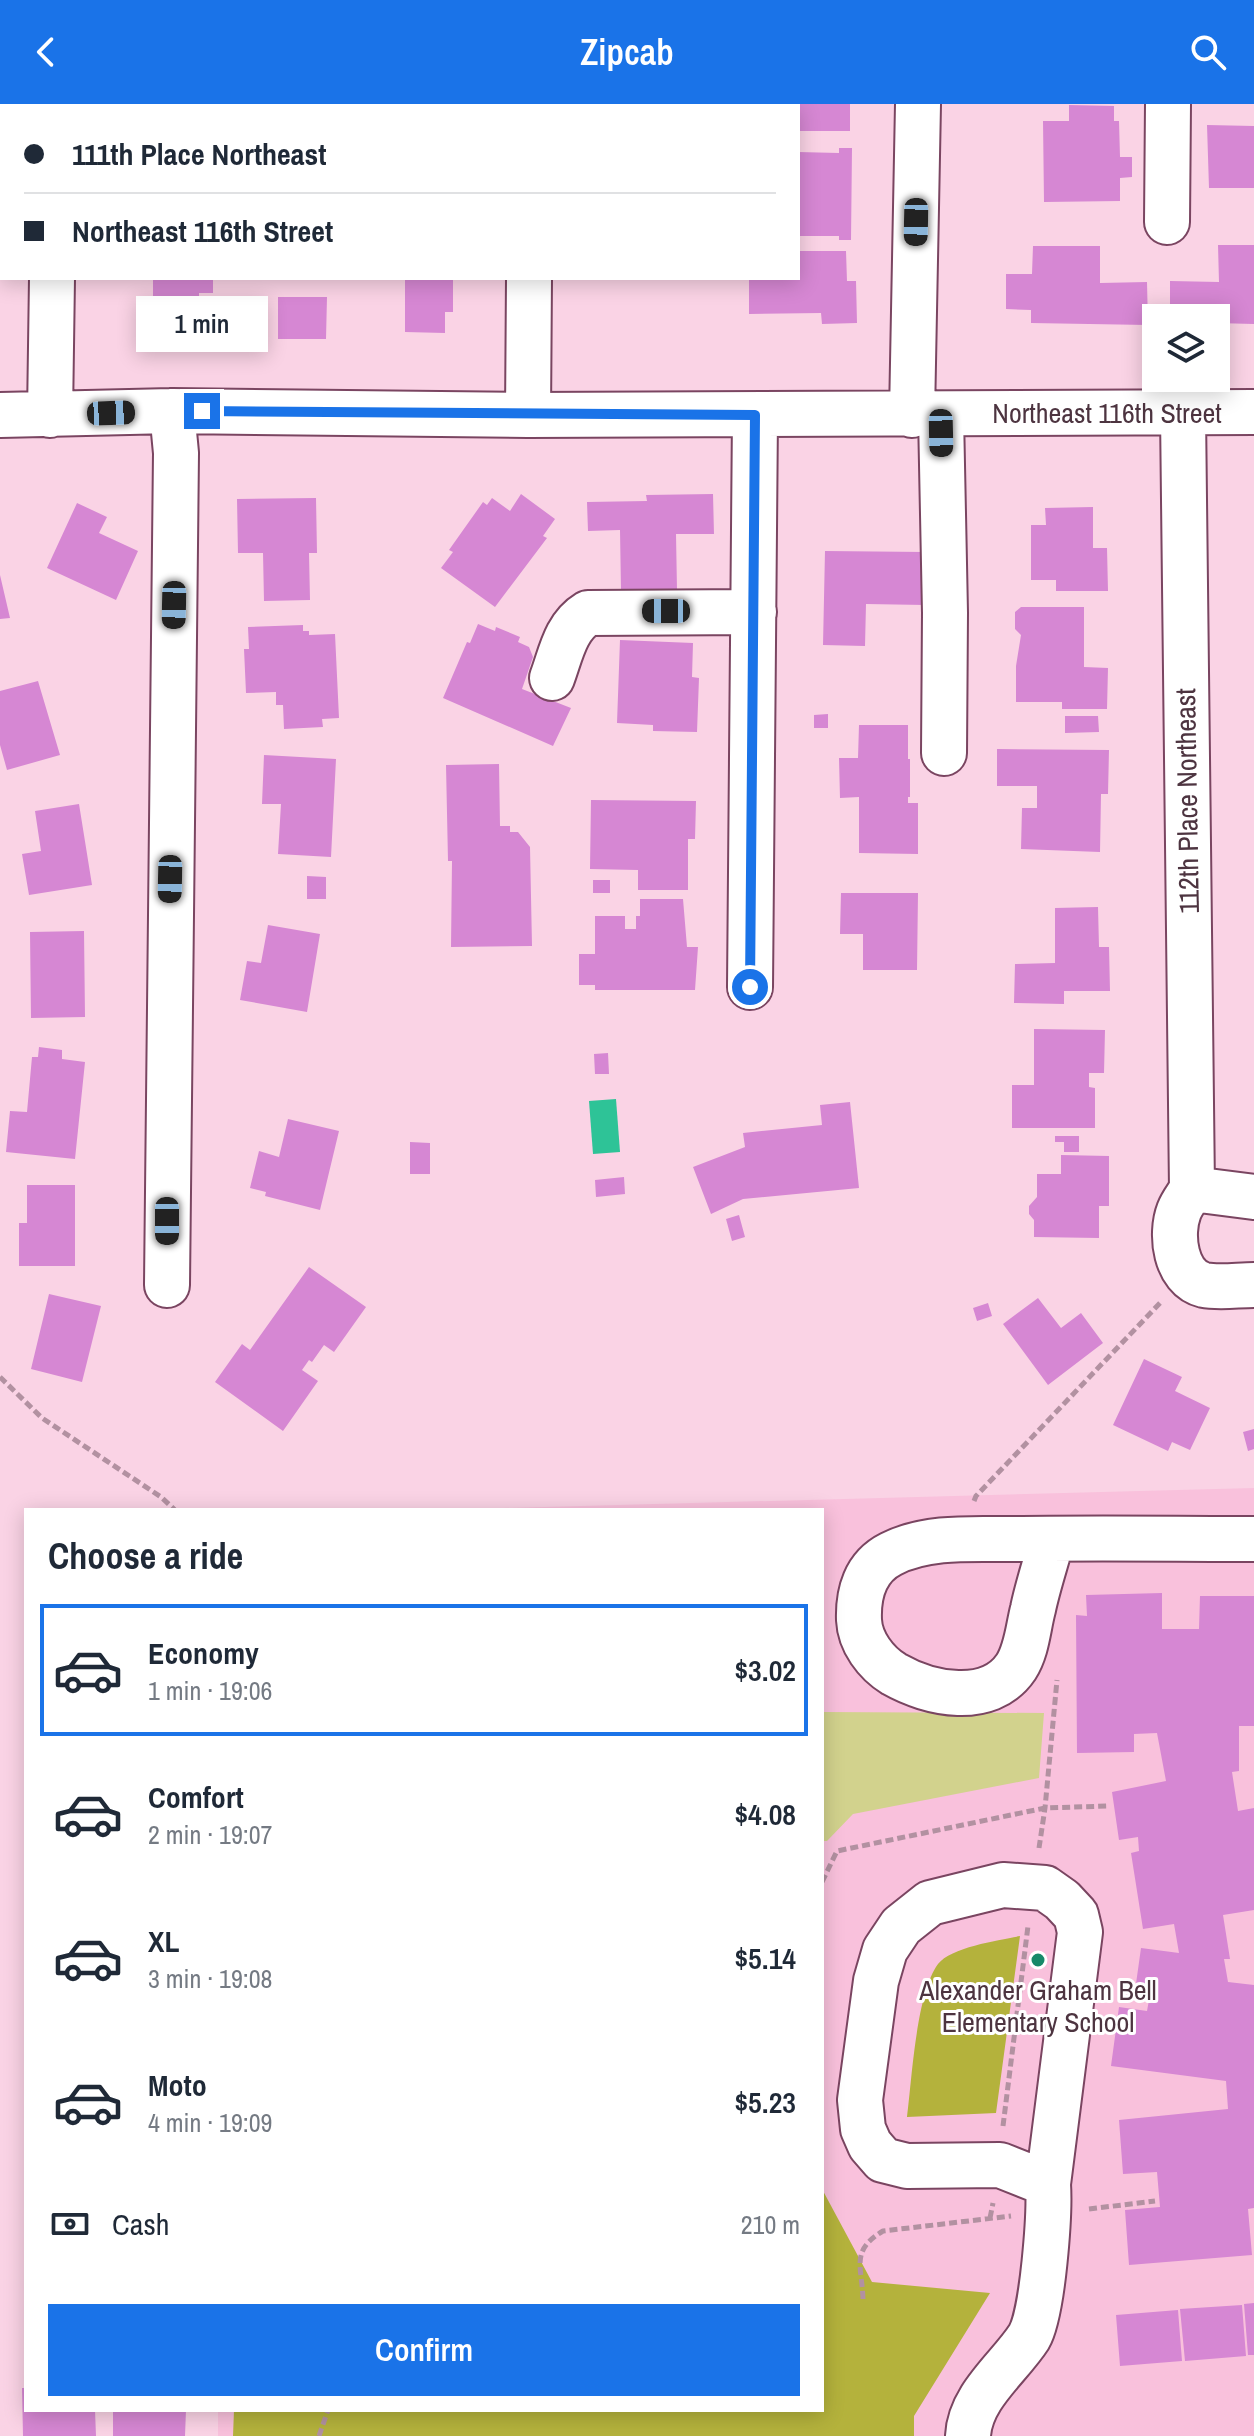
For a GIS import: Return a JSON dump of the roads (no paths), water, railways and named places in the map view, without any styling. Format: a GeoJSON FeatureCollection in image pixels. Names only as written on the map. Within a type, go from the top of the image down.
{"type":"FeatureCollection","features":[{"type":"Feature","properties":{"kind":"street"},"geometry":{"type":"LineString","coordinates":[[918,104],[926,415],[945,613],[944,753]]}},
{"type":"Feature","properties":{"kind":"street"},"geometry":{"type":"LineString","coordinates":[[1167,222],[1168,104]]}},
{"type":"Feature","properties":{"kind":"street"},"geometry":{"type":"LineString","coordinates":[[50,415],[52,280]]}},
{"type":"Feature","properties":{"kind":"street"},"geometry":{"type":"LineString","coordinates":[[528,415],[529,280]]}},
{"type":"Feature","properties":{"kind":"street"},"geometry":{"type":"LineString","coordinates":[[167,1285],[176,453],[172,411]]}},
{"type":"Feature","properties":{"kind":"street","name":"Northeast 116th Street"},"geometry":{"type":"LineString","coordinates":[[0,415],[172,411],[528,415],[1254,412]]}},
{"type":"Feature","properties":{"kind":"street","name":"112th Place Northeast"},"geometry":{"type":"LineString","coordinates":[[1183,413],[1192,1189],[1178,1212],[1176,1247],[1181,1266],[1188,1276],[1206,1285],[1254,1285]]}},
{"type":"Feature","properties":{"kind":"street"},"geometry":{"type":"LineString","coordinates":[[750,987],[755,415]]}},
{"type":"Feature","properties":{"kind":"street"},"geometry":{"type":"LineString","coordinates":[[552,678],[569,631],[578,619],[588,613],[754,612]]}},
{"type":"Feature","properties":{"kind":"street"},"geometry":{"type":"LineString","coordinates":[[1192,1189],[1254,1197]]}},
{"type":"Feature","properties":{"kind":"street"},"geometry":{"type":"LineString","coordinates":[[1052,1539],[1025,1646],[1016,1667],[1002,1682],[976,1692],[951,1693],[920,1686],[892,1673],[872,1654],[859,1631],[859,1602],[865,1578],[889,1554],[927,1542],[1052,1539],[1254,1539]]}},
{"type":"Feature","properties":{"kind":"street"},"geometry":{"type":"LineString","coordinates":[[968,2436],[968,2429],[983,2396],[1031,2334],[1037,2305],[1080,1932],[1076,1915],[1045,1888],[1003,1885],[930,1903],[901,1926],[885,1950],[876,1981],[860,2100],[863,2129],[870,2145],[883,2160],[907,2166],[1000,2165],[1049,2198]]}},
{"type":"Feature","properties":{"kind":"place","name":"Alexander Graham Bell Elementary School"},"geometry":{"type":"Point","coordinates":[1038,1960]}}]}
